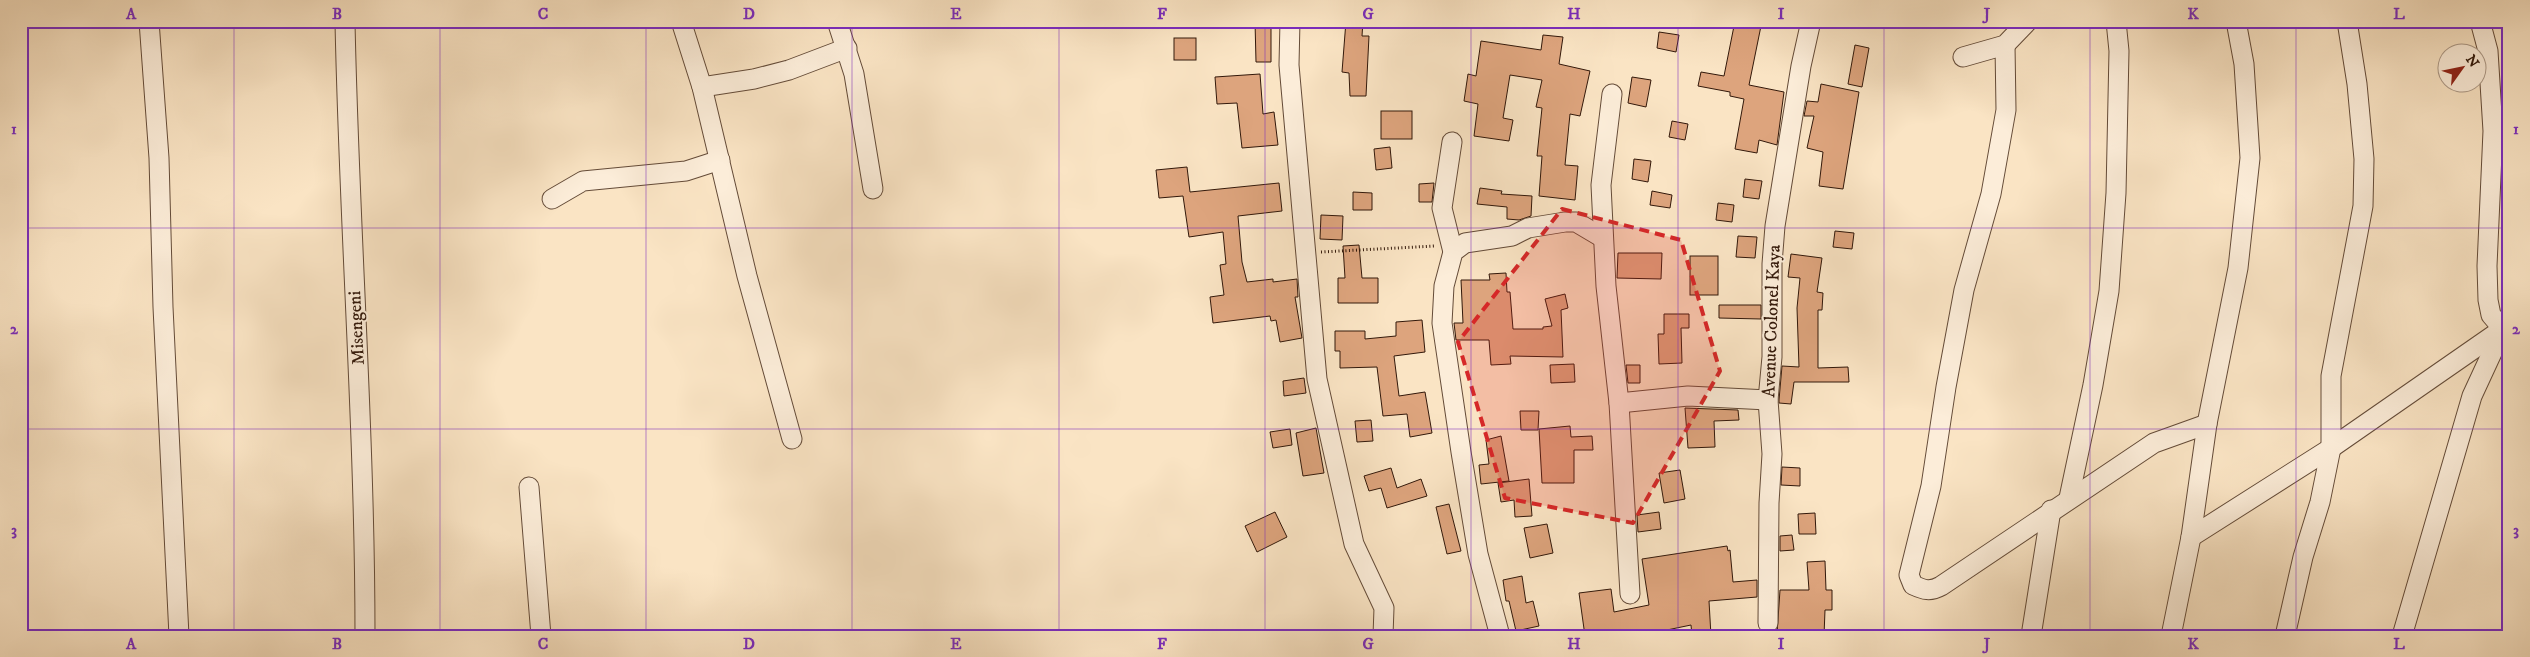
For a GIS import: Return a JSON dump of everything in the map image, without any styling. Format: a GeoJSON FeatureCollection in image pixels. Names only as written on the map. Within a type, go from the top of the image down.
{"type":"FeatureCollection","features":[{"type":"Feature","properties":{"kind":"street"},"geometry":{"type":"LineString","coordinates":[[149,21],[159,158],[163,307],[178,636]]}},
{"type":"Feature","properties":{"kind":"street","name":"Misengeni"},"geometry":{"type":"LineString","coordinates":[[345,21],[348,137],[365,513],[365,636]]}},
{"type":"Feature","properties":{"kind":"street"},"geometry":{"type":"LineString","coordinates":[[681,21],[702,87],[747,276],[792,439]]}},
{"type":"Feature","properties":{"kind":"street"},"geometry":{"type":"LineString","coordinates":[[838,21],[847,48],[858,94],[874,189]]}},
{"type":"Feature","properties":{"kind":"street"},"geometry":{"type":"LineString","coordinates":[[1290,21],[1289,65],[1317,379],[1354,544],[1384,608],[1383,636]]}},
{"type":"Feature","properties":{"kind":"street","name":"Avenue Colonel Kaya"},"geometry":{"type":"LineString","coordinates":[[1768,623],[1769,503],[1772,454],[1768,400],[1772,357],[1772,264],[1775,226],[1801,66],[1811,21]]}},
{"type":"Feature","properties":{"kind":"street"},"geometry":{"type":"LineString","coordinates":[[1963,58],[2005,45],[2028,21]]}},
{"type":"Feature","properties":{"kind":"street"},"geometry":{"type":"LineString","coordinates":[[2069,498],[2094,385],[2110,291],[2116,184],[2119,51],[2116,21]]}},
{"type":"Feature","properties":{"kind":"street"},"geometry":{"type":"LineString","coordinates":[[2171,636],[2191,537],[2207,424],[2238,268],[2250,158],[2244,64],[2236,21]]}},
{"type":"Feature","properties":{"kind":"street"},"geometry":{"type":"LineString","coordinates":[[2285,636],[2303,557],[2320,502],[2331,448],[2331,376],[2364,206],[2364,159],[2357,84],[2347,21]]}},
{"type":"Feature","properties":{"kind":"street"},"geometry":{"type":"LineString","coordinates":[[2480,21],[2488,51],[2493,131],[2486,266],[2488,300],[2491,315],[2506,327]]}},
{"type":"Feature","properties":{"kind":"street"},"geometry":{"type":"LineString","coordinates":[[2005,45],[2006,110],[1990,194],[1964,290],[1946,387],[1931,486],[1909,575],[1913,585],[1924,590],[1932,590],[1940,586],[2051,510],[2154,443],[2207,424]]}},
{"type":"Feature","properties":{"kind":"street"},"geometry":{"type":"LineString","coordinates":[[702,87],[754,79],[788,70],[847,48]]}},
{"type":"Feature","properties":{"kind":"street"},"geometry":{"type":"LineString","coordinates":[[1612,94],[1601,185],[1602,238],[1619,403],[1630,594]]}},
{"type":"Feature","properties":{"kind":"street"},"geometry":{"type":"LineString","coordinates":[[1452,142],[1442,208],[1453,252],[1444,286],[1442,323],[1478,554],[1500,636]]}},
{"type":"Feature","properties":{"kind":"street"},"geometry":{"type":"LineString","coordinates":[[552,199],[583,181],[686,171],[720,160]]}},
{"type":"Feature","properties":{"kind":"street"},"geometry":{"type":"LineString","coordinates":[[1453,252],[1465,243],[1512,236],[1528,228],[1543,224],[1576,222],[1602,238]]}},
{"type":"Feature","properties":{"kind":"street"},"geometry":{"type":"LineString","coordinates":[[2191,537],[2331,448],[2506,327]]}},
{"type":"Feature","properties":{"kind":"street"},"geometry":{"type":"LineString","coordinates":[[2402,636],[2472,396],[2506,327]]}},
{"type":"Feature","properties":{"kind":"street"},"geometry":{"type":"LineString","coordinates":[[1619,403],[1688,396],[1768,400]]}},
{"type":"Feature","properties":{"kind":"street"},"geometry":{"type":"LineString","coordinates":[[530,487],[541,636]]}},
{"type":"Feature","properties":{"kind":"street"},"geometry":{"type":"LineString","coordinates":[[2031,636],[2051,510]]}},
{"type":"Feature","properties":{"kind":"path"},"geometry":{"type":"LineString","coordinates":[[1306,252],[1435,246],[1453,252]]}},
{"type":"Feature","properties":{"kind":"highlighted area"},"geometry":{"type":"Polygon","coordinates":[[[1562,209],[1681,240],[1720,371],[1633,523],[1505,498],[1458,342],[1562,209]]]}},
{"type":"Feature","properties":{"kind":"building"},"geometry":{"type":"Polygon","coordinates":[[[1255,21],[1271,21],[1271,62],[1256,62],[1255,21]]]}},
{"type":"Feature","properties":{"kind":"building"},"geometry":{"type":"Polygon","coordinates":[[[1346,21],[1363,21],[1362,36],[1369,36],[1366,96],[1350,96],[1349,73],[1342,72],[1346,21]]]}},
{"type":"Feature","properties":{"kind":"building"},"geometry":{"type":"Polygon","coordinates":[[[1735,21],[1762,21],[1749,85],[1784,92],[1777,145],[1759,140],[1757,153],[1735,149],[1744,99],[1730,96],[1730,92],[1698,86],[1701,72],[1724,76],[1735,21]]]}},
{"type":"Feature","properties":{"kind":"building"},"geometry":{"type":"Polygon","coordinates":[[[1659,32],[1679,35],[1676,52],[1657,48],[1659,32]]]}},
{"type":"Feature","properties":{"kind":"building"},"geometry":{"type":"Polygon","coordinates":[[[1543,35],[1563,37],[1559,64],[1590,71],[1580,116],[1570,114],[1565,165],[1578,166],[1575,200],[1539,196],[1542,156],[1537,156],[1542,108],[1536,107],[1542,80],[1510,75],[1503,118],[1513,120],[1509,141],[1474,136],[1478,104],[1464,101],[1468,74],[1476,76],[1481,41],[1541,50],[1543,35]]]}},
{"type":"Feature","properties":{"kind":"building"},"geometry":{"type":"Polygon","coordinates":[[[1174,38],[1196,38],[1196,60],[1174,60],[1174,38]]]}},
{"type":"Feature","properties":{"kind":"building"},"geometry":{"type":"Polygon","coordinates":[[[1855,45],[1869,48],[1862,87],[1848,84],[1855,45]]]}},
{"type":"Feature","properties":{"kind":"building"},"geometry":{"type":"Polygon","coordinates":[[[1260,74],[1263,114],[1274,112],[1278,145],[1242,148],[1237,103],[1217,104],[1215,77],[1260,74]]]}},
{"type":"Feature","properties":{"kind":"building"},"geometry":{"type":"Polygon","coordinates":[[[1632,77],[1651,80],[1646,107],[1628,103],[1632,77]]]}},
{"type":"Feature","properties":{"kind":"building"},"geometry":{"type":"Polygon","coordinates":[[[1821,84],[1859,92],[1843,189],[1819,186],[1823,152],[1807,148],[1814,116],[1804,116],[1807,101],[1818,102],[1821,84]]]}},
{"type":"Feature","properties":{"kind":"building"},"geometry":{"type":"Polygon","coordinates":[[[1381,111],[1412,111],[1412,139],[1381,139],[1381,111]]]}},
{"type":"Feature","properties":{"kind":"building"},"geometry":{"type":"Polygon","coordinates":[[[1672,121],[1688,124],[1685,140],[1669,137],[1672,121]]]}},
{"type":"Feature","properties":{"kind":"building"},"geometry":{"type":"Polygon","coordinates":[[[1390,147],[1392,168],[1376,170],[1374,149],[1390,147]]]}},
{"type":"Feature","properties":{"kind":"building"},"geometry":{"type":"Polygon","coordinates":[[[1634,159],[1651,161],[1648,182],[1632,179],[1634,159]]]}},
{"type":"Feature","properties":{"kind":"building"},"geometry":{"type":"Polygon","coordinates":[[[1187,167],[1190,192],[1279,183],[1282,211],[1238,216],[1242,262],[1247,282],[1273,279],[1273,282],[1297,279],[1298,297],[1295,297],[1302,338],[1280,342],[1276,320],[1271,321],[1270,316],[1213,323],[1210,297],[1224,295],[1220,265],[1226,264],[1223,232],[1189,237],[1183,196],[1159,198],[1156,170],[1187,167]]]}},
{"type":"Feature","properties":{"kind":"building"},"geometry":{"type":"Polygon","coordinates":[[[1745,179],[1762,181],[1759,199],[1743,197],[1745,179]]]}},
{"type":"Feature","properties":{"kind":"building"},"geometry":{"type":"Polygon","coordinates":[[[1434,183],[1432,202],[1419,202],[1419,184],[1434,183]]]}},
{"type":"Feature","properties":{"kind":"building"},"geometry":{"type":"Polygon","coordinates":[[[1480,188],[1502,191],[1501,194],[1532,196],[1531,216],[1519,220],[1507,219],[1507,207],[1477,204],[1480,188]]]}},
{"type":"Feature","properties":{"kind":"building"},"geometry":{"type":"Polygon","coordinates":[[[1652,191],[1672,195],[1670,208],[1650,205],[1652,191]]]}},
{"type":"Feature","properties":{"kind":"building"},"geometry":{"type":"Polygon","coordinates":[[[1353,192],[1372,193],[1372,210],[1353,210],[1353,192]]]}},
{"type":"Feature","properties":{"kind":"building"},"geometry":{"type":"Polygon","coordinates":[[[1718,203],[1734,205],[1732,222],[1716,220],[1718,203]]]}},
{"type":"Feature","properties":{"kind":"building"},"geometry":{"type":"Polygon","coordinates":[[[1321,215],[1343,216],[1342,240],[1320,239],[1321,215]]]}},
{"type":"Feature","properties":{"kind":"building"},"geometry":{"type":"Polygon","coordinates":[[[1835,231],[1854,233],[1852,249],[1833,247],[1835,231]]]}},
{"type":"Feature","properties":{"kind":"building"},"geometry":{"type":"Polygon","coordinates":[[[1738,236],[1757,237],[1755,258],[1736,257],[1738,236]]]}},
{"type":"Feature","properties":{"kind":"building"},"geometry":{"type":"Polygon","coordinates":[[[1359,245],[1362,278],[1378,278],[1378,303],[1338,303],[1338,278],[1345,278],[1343,246],[1359,245]]]}},
{"type":"Feature","properties":{"kind":"building"},"geometry":{"type":"Polygon","coordinates":[[[1618,253],[1662,253],[1661,279],[1617,278],[1618,253]]]}},
{"type":"Feature","properties":{"kind":"building"},"geometry":{"type":"Polygon","coordinates":[[[1791,254],[1822,258],[1817,292],[1823,293],[1822,310],[1818,310],[1818,368],[1848,367],[1849,382],[1794,382],[1791,404],[1779,403],[1779,400],[1782,366],[1799,367],[1797,308],[1800,278],[1788,277],[1791,254]]]}},
{"type":"Feature","properties":{"kind":"building"},"geometry":{"type":"Polygon","coordinates":[[[1690,256],[1718,256],[1718,295],[1690,295],[1690,256]]]}},
{"type":"Feature","properties":{"kind":"building"},"geometry":{"type":"Polygon","coordinates":[[[1506,273],[1507,292],[1510,292],[1513,329],[1543,329],[1543,327],[1552,326],[1545,299],[1565,294],[1568,308],[1561,310],[1563,357],[1510,356],[1511,364],[1491,365],[1489,340],[1456,340],[1454,323],[1463,323],[1461,280],[1490,280],[1489,274],[1506,273]]]}},
{"type":"Feature","properties":{"kind":"building"},"geometry":{"type":"Polygon","coordinates":[[[1719,305],[1761,305],[1761,319],[1719,318],[1719,305]]]}},
{"type":"Feature","properties":{"kind":"building"},"geometry":{"type":"Polygon","coordinates":[[[1664,314],[1689,314],[1689,328],[1681,328],[1682,363],[1659,364],[1658,334],[1664,334],[1664,314]]]}},
{"type":"Feature","properties":{"kind":"building"},"geometry":{"type":"Polygon","coordinates":[[[1422,320],[1425,352],[1394,356],[1399,396],[1425,392],[1432,433],[1410,437],[1407,414],[1383,416],[1377,367],[1340,368],[1340,351],[1335,351],[1335,331],[1365,331],[1365,339],[1396,336],[1396,322],[1422,320]]]}},
{"type":"Feature","properties":{"kind":"building"},"geometry":{"type":"Polygon","coordinates":[[[1574,364],[1575,382],[1551,383],[1550,365],[1574,364]]]}},
{"type":"Feature","properties":{"kind":"building"},"geometry":{"type":"Polygon","coordinates":[[[1626,365],[1640,365],[1640,383],[1628,383],[1626,365]]]}},
{"type":"Feature","properties":{"kind":"building"},"geometry":{"type":"Polygon","coordinates":[[[1304,378],[1306,393],[1284,396],[1283,381],[1304,378]]]}},
{"type":"Feature","properties":{"kind":"building"},"geometry":{"type":"Polygon","coordinates":[[[1685,408],[1738,410],[1739,420],[1714,421],[1715,447],[1688,448],[1685,408]]]}},
{"type":"Feature","properties":{"kind":"building"},"geometry":{"type":"Polygon","coordinates":[[[1520,411],[1539,411],[1538,430],[1521,430],[1520,411]]]}},
{"type":"Feature","properties":{"kind":"building"},"geometry":{"type":"Polygon","coordinates":[[[1371,420],[1373,441],[1357,442],[1355,421],[1371,420]]]}},
{"type":"Feature","properties":{"kind":"building"},"geometry":{"type":"Polygon","coordinates":[[[1570,426],[1571,437],[1592,436],[1593,450],[1574,450],[1574,483],[1542,483],[1539,429],[1570,426]]]}},
{"type":"Feature","properties":{"kind":"building"},"geometry":{"type":"Polygon","coordinates":[[[1316,428],[1324,473],[1303,476],[1296,433],[1316,428]]]}},
{"type":"Feature","properties":{"kind":"building"},"geometry":{"type":"Polygon","coordinates":[[[1290,429],[1292,445],[1273,448],[1270,432],[1290,429]]]}},
{"type":"Feature","properties":{"kind":"building"},"geometry":{"type":"Polygon","coordinates":[[[1501,436],[1509,481],[1481,484],[1479,465],[1489,464],[1486,440],[1501,436]]]}},
{"type":"Feature","properties":{"kind":"building"},"geometry":{"type":"Polygon","coordinates":[[[1782,467],[1800,468],[1800,486],[1781,485],[1782,467]]]}},
{"type":"Feature","properties":{"kind":"building"},"geometry":{"type":"Polygon","coordinates":[[[1391,468],[1397,488],[1421,479],[1427,496],[1387,508],[1381,488],[1369,491],[1364,476],[1391,468]]]}},
{"type":"Feature","properties":{"kind":"building"},"geometry":{"type":"Polygon","coordinates":[[[1680,470],[1685,499],[1664,503],[1659,473],[1680,470]]]}},
{"type":"Feature","properties":{"kind":"building"},"geometry":{"type":"Polygon","coordinates":[[[1529,479],[1532,516],[1515,517],[1514,500],[1501,502],[1498,483],[1529,479]]]}},
{"type":"Feature","properties":{"kind":"building"},"geometry":{"type":"Polygon","coordinates":[[[1449,504],[1461,551],[1447,554],[1436,507],[1449,504]]]}},
{"type":"Feature","properties":{"kind":"building"},"geometry":{"type":"Polygon","coordinates":[[[1275,512],[1287,537],[1257,552],[1245,526],[1275,512]]]}},
{"type":"Feature","properties":{"kind":"building"},"geometry":{"type":"Polygon","coordinates":[[[1659,512],[1661,529],[1638,532],[1637,515],[1659,512]]]}},
{"type":"Feature","properties":{"kind":"building"},"geometry":{"type":"Polygon","coordinates":[[[1815,513],[1816,534],[1799,534],[1798,514],[1815,513]]]}},
{"type":"Feature","properties":{"kind":"building"},"geometry":{"type":"Polygon","coordinates":[[[1547,524],[1553,553],[1530,558],[1524,528],[1547,524]]]}},
{"type":"Feature","properties":{"kind":"building"},"geometry":{"type":"Polygon","coordinates":[[[1792,535],[1794,550],[1780,551],[1780,536],[1792,535]]]}},
{"type":"Feature","properties":{"kind":"building"},"geometry":{"type":"Polygon","coordinates":[[[1727,546],[1728,551],[1730,550],[1733,582],[1757,580],[1757,597],[1709,601],[1711,636],[1692,636],[1691,625],[1638,636],[1585,636],[1579,593],[1611,589],[1614,612],[1649,605],[1642,559],[1727,546]]]}},
{"type":"Feature","properties":{"kind":"building"},"geometry":{"type":"Polygon","coordinates":[[[1825,561],[1826,590],[1832,590],[1832,610],[1825,610],[1824,636],[1811,636],[1811,633],[1777,634],[1780,590],[1809,590],[1807,562],[1825,561]]]}},
{"type":"Feature","properties":{"kind":"building"},"geometry":{"type":"Polygon","coordinates":[[[1522,576],[1526,603],[1533,601],[1539,626],[1516,631],[1509,601],[1506,601],[1503,580],[1522,576]]]}}]}
